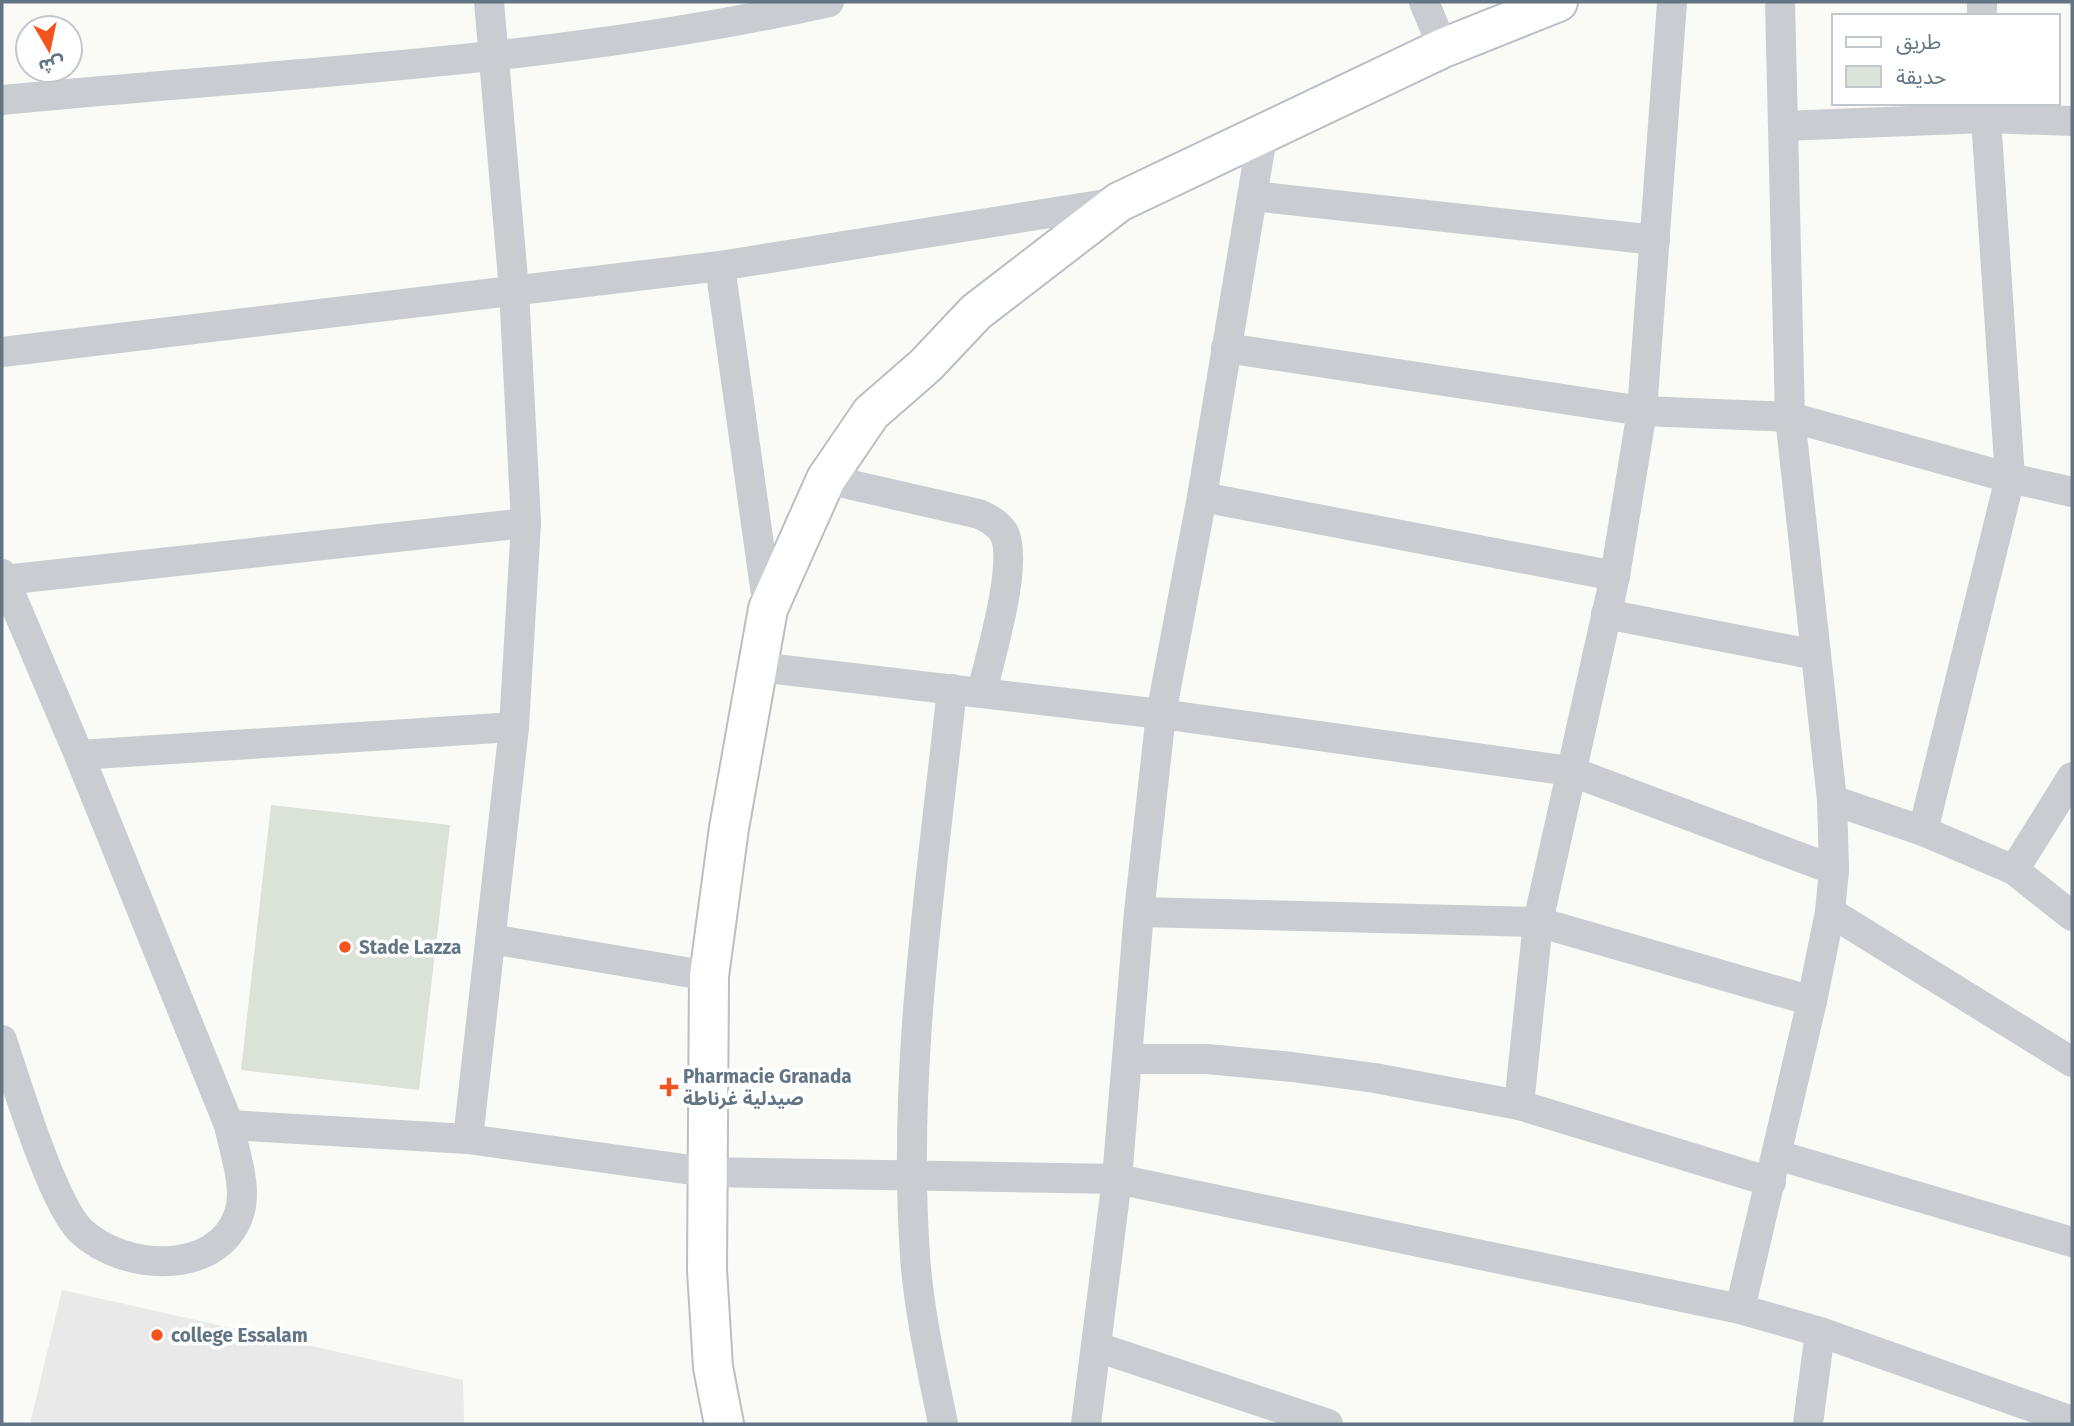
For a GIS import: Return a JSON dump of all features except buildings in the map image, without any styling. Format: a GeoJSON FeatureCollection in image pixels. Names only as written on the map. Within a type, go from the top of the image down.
{"type":"FeatureCollection","features":[{"type":"Feature","properties":{"kind":"main road"},"geometry":{"type":"LineString","coordinates":[[724,1424],[712,1339],[706,1172],[709,976],[729,828],[768,609],[826,479],[870,413],[926,365],[976,312],[1119,202],[1263,131],[1443,48],[1558,2]]}},
{"type":"Feature","properties":{"kind":"street"},"geometry":{"type":"LineString","coordinates":[[468,1139],[514,727],[526,523],[514,290],[489,2]]}},
{"type":"Feature","properties":{"kind":"street"},"geometry":{"type":"LineString","coordinates":[[2,100],[493,58],[740,22],[829,2]]}},
{"type":"Feature","properties":{"kind":"street"},"geometry":{"type":"LineString","coordinates":[[1424,2],[1443,48]]}},
{"type":"Feature","properties":{"kind":"street"},"geometry":{"type":"LineString","coordinates":[[1520,1105],[1538,922],[1615,576],[1642,411],[1672,2]]}},
{"type":"Feature","properties":{"kind":"street"},"geometry":{"type":"LineString","coordinates":[[1740,1309],[1812,1001],[1830,912],[1834,870],[1832,800],[1790,417],[1780,2]]}},
{"type":"Feature","properties":{"kind":"street"},"geometry":{"type":"LineString","coordinates":[[1783,126],[1985,111],[2072,121]]}},
{"type":"Feature","properties":{"kind":"street"},"geometry":{"type":"LineString","coordinates":[[1923,831],[2010,478],[1985,111]]}},
{"type":"Feature","properties":{"kind":"street"},"geometry":{"type":"LineString","coordinates":[[1086,1424],[1117,1179],[1129,1059],[1139,912],[1161,714],[1202,497],[1263,131]]}},
{"type":"Feature","properties":{"kind":"street"},"geometry":{"type":"LineString","coordinates":[[1253,196],[1655,240]]}},
{"type":"Feature","properties":{"kind":"street"},"geometry":{"type":"LineString","coordinates":[[2,352],[720,265],[1119,202]]}},
{"type":"Feature","properties":{"kind":"street"},"geometry":{"type":"LineString","coordinates":[[720,265],[768,609]]}},
{"type":"Feature","properties":{"kind":"street"},"geometry":{"type":"LineString","coordinates":[[1226,348],[1642,411],[1790,417],[2010,478],[2072,492]]}},
{"type":"Feature","properties":{"kind":"street"},"geometry":{"type":"LineString","coordinates":[[826,479],[979,514],[994,521],[1003,531],[1008,544],[1006,585],[982,692]]}},
{"type":"Feature","properties":{"kind":"street"},"geometry":{"type":"LineString","coordinates":[[1202,497],[1615,576]]}},
{"type":"Feature","properties":{"kind":"street"},"geometry":{"type":"LineString","coordinates":[[2,1040],[60,1198],[79,1230],[108,1252],[150,1262],[190,1258],[225,1237],[239,1213],[242,1190],[229,1125],[79,755],[3,577],[526,523]]}},
{"type":"Feature","properties":{"kind":"street"},"geometry":{"type":"LineString","coordinates":[[1606,614],[1816,655]]}},
{"type":"Feature","properties":{"kind":"street"},"geometry":{"type":"LineString","coordinates":[[758,667],[1161,714],[1570,771],[1834,870]]}},
{"type":"Feature","properties":{"kind":"street"},"geometry":{"type":"LineString","coordinates":[[943,1424],[915,1259],[911,1174],[914,1055],[952,689]]}},
{"type":"Feature","properties":{"kind":"street"},"geometry":{"type":"LineString","coordinates":[[79,755],[514,727]]}},
{"type":"Feature","properties":{"kind":"street"},"geometry":{"type":"LineString","coordinates":[[2014,870],[2072,777]]}},
{"type":"Feature","properties":{"kind":"street"},"geometry":{"type":"LineString","coordinates":[[1832,800],[1923,831],[2014,870],[2072,916]]}},
{"type":"Feature","properties":{"kind":"street"},"geometry":{"type":"LineString","coordinates":[[1139,912],[1538,922],[1812,1001]]}},
{"type":"Feature","properties":{"kind":"street"},"geometry":{"type":"LineString","coordinates":[[1830,912],[2072,1062]]}},
{"type":"Feature","properties":{"kind":"street"},"geometry":{"type":"LineString","coordinates":[[491,939],[709,976]]}},
{"type":"Feature","properties":{"kind":"street"},"geometry":{"type":"LineString","coordinates":[[1129,1059],[1207,1059],[1292,1067],[1520,1105],[2072,1242]]}},
{"type":"Feature","properties":{"kind":"street"},"geometry":{"type":"LineString","coordinates":[[229,1125],[468,1139],[706,1172],[1117,1179],[1740,1309],[1820,1332],[2072,1421]]}},
{"type":"Feature","properties":{"kind":"street"},"geometry":{"type":"LineString","coordinates":[[1808,1424],[1820,1332]]}},
{"type":"Feature","properties":{"kind":"street"},"geometry":{"type":"LineString","coordinates":[[1097,1347],[1328,1424]]}},
{"type":"Feature","properties":{"kind":"shaded area","name":"college Essalam"},"geometry":{"type":"Polygon","coordinates":[[[62,1290],[463,1380],[464,1424],[30,1424],[62,1290]]]}},
{"type":"Feature","properties":{"kind":"green space","name":"Stade Lazza"},"geometry":{"type":"Polygon","coordinates":[[[271,805],[450,825],[419,1090],[241,1070],[271,805]]]}},
{"type":"Feature","properties":{"kind":"place","name":"Stade Lazza"},"geometry":{"type":"Point","coordinates":[345,947]}},
{"type":"Feature","properties":{"kind":"place","name":"Pharmacie Granada صيدلية غرناطة"},"geometry":{"type":"Point","coordinates":[669,1087]}},
{"type":"Feature","properties":{"kind":"place","name":"college Essalam"},"geometry":{"type":"Point","coordinates":[157,1335]}}]}
